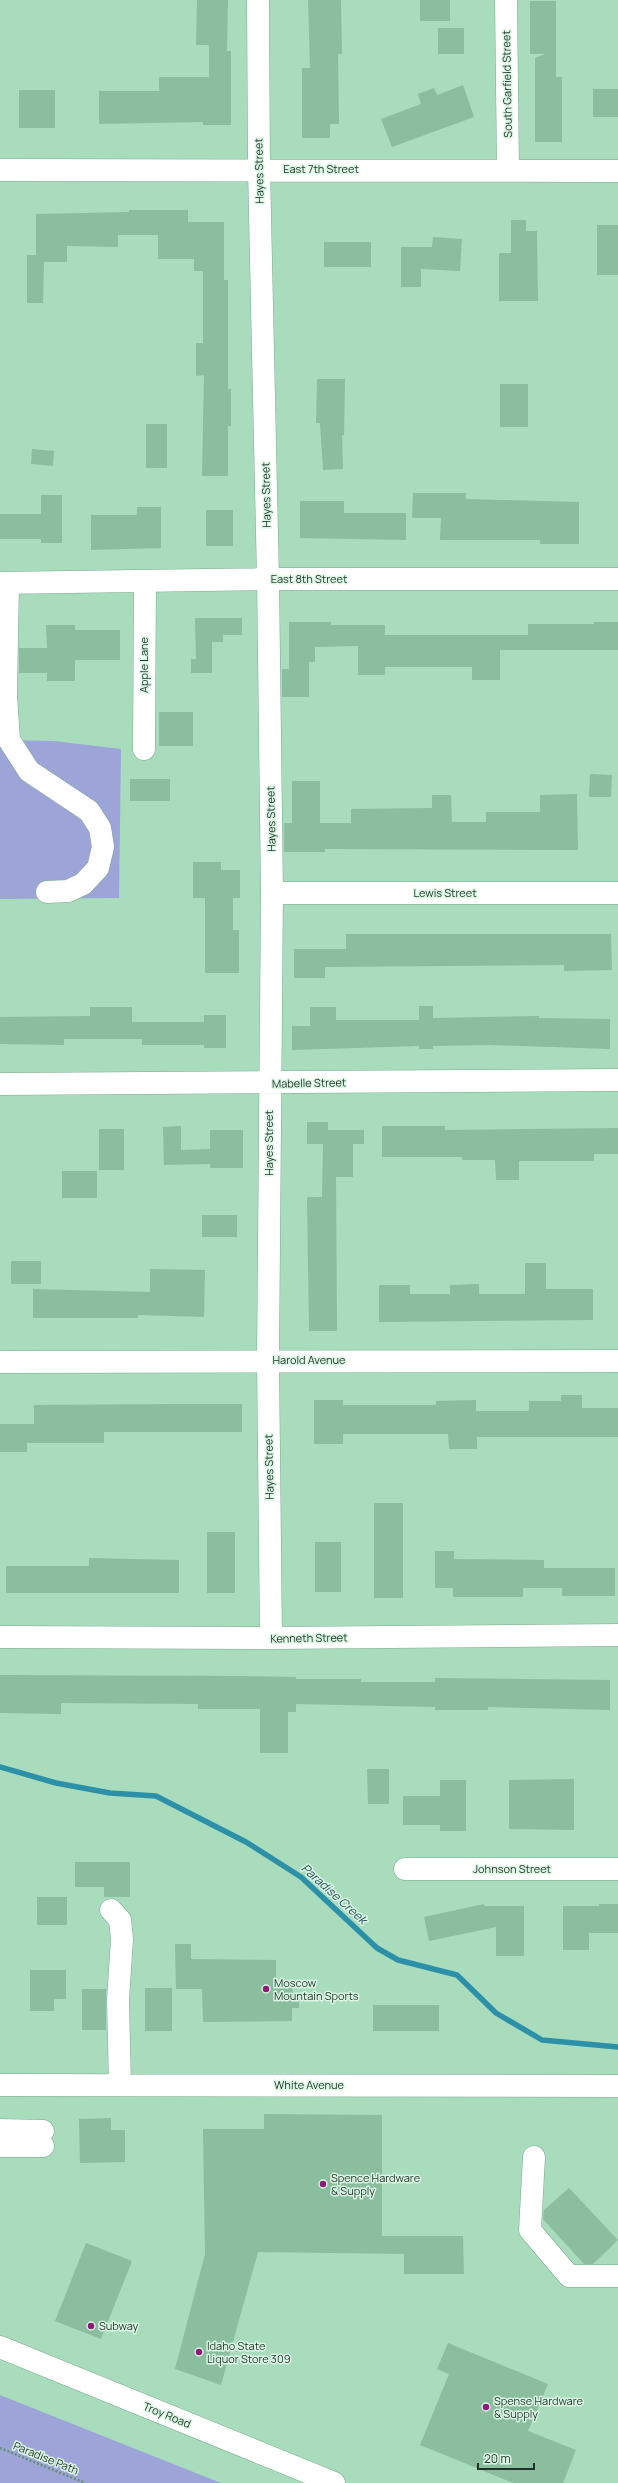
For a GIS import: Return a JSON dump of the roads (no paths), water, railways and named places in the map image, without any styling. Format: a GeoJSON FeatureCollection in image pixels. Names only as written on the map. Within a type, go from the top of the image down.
{"type":"FeatureCollection","features":[{"type":"Feature","properties":{"kind":"street","name":"Hayes Street"},"geometry":{"type":"LineString","coordinates":[[258,0],[259,169],[268,580],[272,892],[269,1084],[268,1360],[271,1638]]}},
{"type":"Feature","properties":{"kind":"street","name":"South Garfield Street"},"geometry":{"type":"LineString","coordinates":[[506,0],[508,169]]}},
{"type":"Feature","properties":{"kind":"street","name":"East 7th Street"},"geometry":{"type":"LineString","coordinates":[[0,170],[508,169],[618,171]]}},
{"type":"Feature","properties":{"kind":"street","name":"East 8th Street"},"geometry":{"type":"LineString","coordinates":[[4,583],[268,580],[618,579]]}},
{"type":"Feature","properties":{"kind":"street","name":"Apple Lane"},"geometry":{"type":"LineString","coordinates":[[144,749],[145,582]]}},
{"type":"Feature","properties":{"kind":"street"},"geometry":{"type":"LineString","coordinates":[[4,583],[6,695],[9,740],[29,770],[89,811],[100,828],[102,848],[98,868],[83,884],[68,891],[47,892]]}},
{"type":"Feature","properties":{"kind":"street","name":"Lewis Street"},"geometry":{"type":"LineString","coordinates":[[272,892],[618,892]]}},
{"type":"Feature","properties":{"kind":"street","name":"Mabelle Street"},"geometry":{"type":"LineString","coordinates":[[0,1084],[269,1084],[618,1080]]}},
{"type":"Feature","properties":{"kind":"street","name":"Harold Avenue"},"geometry":{"type":"LineString","coordinates":[[0,1362],[268,1360],[618,1361]]}},
{"type":"Feature","properties":{"kind":"street","name":"Kenneth Street"},"geometry":{"type":"LineString","coordinates":[[0,1637],[271,1638],[618,1635]]}},
{"type":"Feature","properties":{"kind":"street","name":"Johnson Street"},"geometry":{"type":"LineString","coordinates":[[405,1870],[618,1869]]}},
{"type":"Feature","properties":{"kind":"street"},"geometry":{"type":"LineString","coordinates":[[111,1910],[120,1920],[122,1939],[118,2000],[120,2085]]}},
{"type":"Feature","properties":{"kind":"street","name":"White Avenue"},"geometry":{"type":"LineString","coordinates":[[0,2085],[618,2086]]}},
{"type":"Feature","properties":{"kind":"street"},"geometry":{"type":"LineString","coordinates":[[0,2130],[43,2139],[0,2146]]}},
{"type":"Feature","properties":{"kind":"street"},"geometry":{"type":"LineString","coordinates":[[534,2157],[530,2230],[569,2276],[618,2276]]}},
{"type":"Feature","properties":{"kind":"street","name":"Troy Road"},"geometry":{"type":"LineString","coordinates":[[0,2347],[334,2483]]}},
{"type":"Feature","properties":{"kind":"waterway","name":"Paradise Creek"},"geometry":{"type":"LineString","coordinates":[[0,1767],[56,1783],[110,1793],[156,1796],[246,1842],[301,1877],[377,1948],[398,1960],[457,1975],[496,2013],[542,2040],[618,2047]]}},
{"type":"Feature","properties":{"kind":"place","name":"Moscow Mountain Sports"},"geometry":{"type":"Point","coordinates":[266,1989]}},
{"type":"Feature","properties":{"kind":"place","name":"Spence Hardware & Supply"},"geometry":{"type":"Point","coordinates":[323,2184]}},
{"type":"Feature","properties":{"kind":"place","name":"Subway"},"geometry":{"type":"Point","coordinates":[91,2326]}},
{"type":"Feature","properties":{"kind":"place","name":"Idaho State Liquor Store 309"},"geometry":{"type":"Point","coordinates":[199,2352]}},
{"type":"Feature","properties":{"kind":"place","name":"Spense Hardware & Supply"},"geometry":{"type":"Point","coordinates":[486,2407]}}]}
